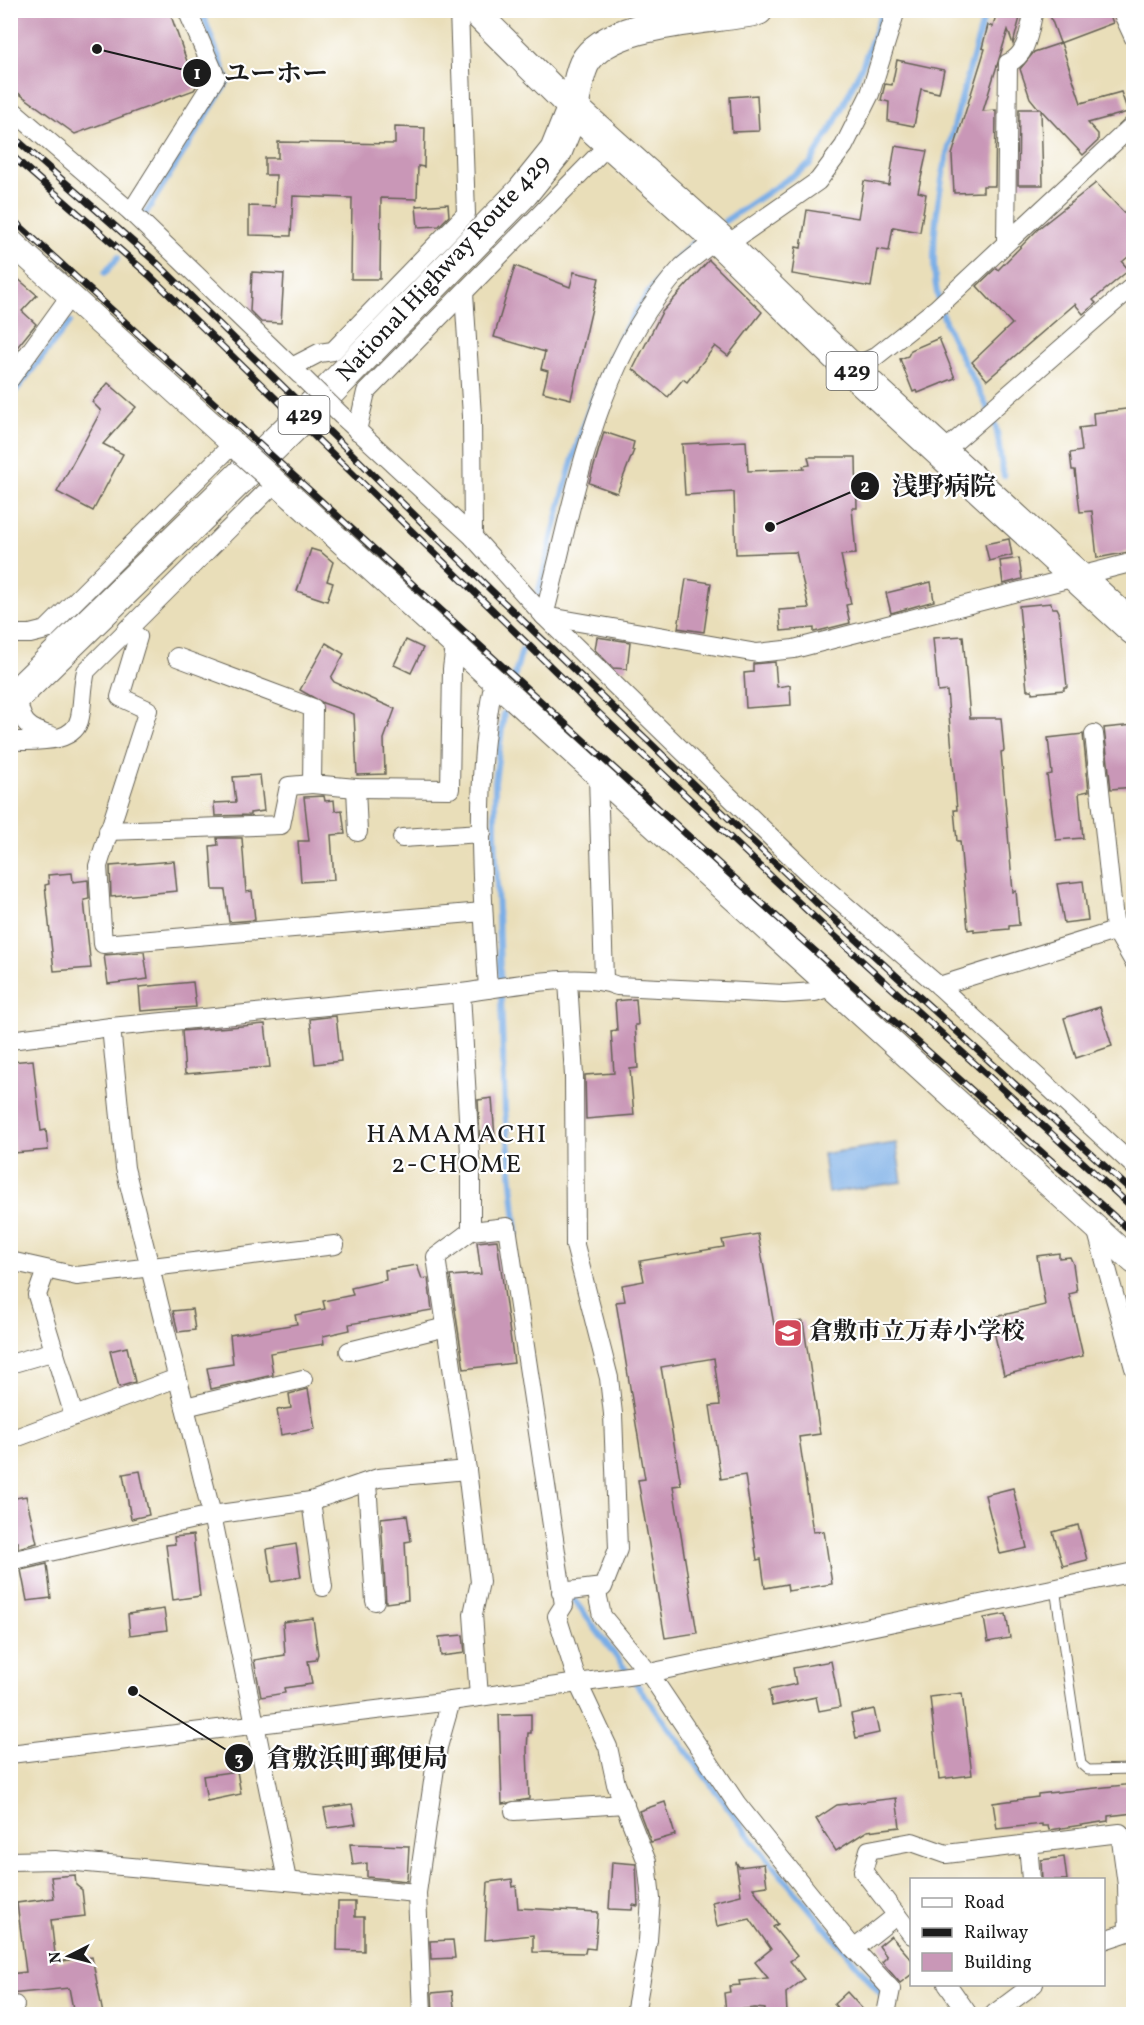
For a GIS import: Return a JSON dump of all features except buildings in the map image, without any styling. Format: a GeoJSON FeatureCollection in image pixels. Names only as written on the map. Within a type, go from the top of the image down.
{"type":"FeatureCollection","features":[{"type":"Feature","properties":{"kind":"highway","name":"429"},"geometry":{"type":"LineString","coordinates":[[573,110],[612,142],[722,243],[850,369],[943,452],[1134,630]]}},
{"type":"Feature","properties":{"kind":"highway","name":"National Highway Route 429"},"geometry":{"type":"LineString","coordinates":[[13,697],[330,390],[523,192],[556,151],[573,110]]}},
{"type":"Feature","properties":{"kind":"main road"},"geometry":{"type":"LineString","coordinates":[[473,10],[573,110]]}},
{"type":"Feature","properties":{"kind":"main road"},"geometry":{"type":"LineString","coordinates":[[573,110],[584,64],[595,51],[638,20],[758,10]]}},
{"type":"Feature","properties":{"kind":"street"},"geometry":{"type":"LineString","coordinates":[[131,213],[216,77],[187,10]]}},
{"type":"Feature","properties":{"kind":"street"},"geometry":{"type":"LineString","coordinates":[[298,373],[318,353],[333,351],[466,214],[459,10]]}},
{"type":"Feature","properties":{"kind":"street"},"geometry":{"type":"LineString","coordinates":[[544,616],[594,427],[619,361],[665,287],[684,265],[818,181],[844,146],[870,94],[896,10]]}},
{"type":"Feature","properties":{"kind":"street"},"geometry":{"type":"LineString","coordinates":[[1006,243],[1008,63],[1018,59],[1024,48],[1034,10]]}},
{"type":"Feature","properties":{"kind":"street"},"geometry":{"type":"LineString","coordinates":[[1121,10],[1134,38]]}},
{"type":"Feature","properties":{"kind":"street"},"geometry":{"type":"LineString","coordinates":[[10,108],[131,213],[357,431],[473,537],[544,616],[810,875],[939,986],[1134,1166]]}},
{"type":"Feature","properties":{"kind":"street"},"geometry":{"type":"LineString","coordinates":[[850,369],[890,346],[941,305],[1134,124]]}},
{"type":"Feature","properties":{"kind":"street"},"geometry":{"type":"LineString","coordinates":[[357,431],[366,392],[612,142]]}},
{"type":"Feature","properties":{"kind":"street"},"geometry":{"type":"LineString","coordinates":[[10,241],[1134,1262]]}},
{"type":"Feature","properties":{"kind":"street"},"geometry":{"type":"LineString","coordinates":[[943,452],[1134,285]]}},
{"type":"Feature","properties":{"kind":"street"},"geometry":{"type":"LineString","coordinates":[[464,293],[472,416],[473,537]]}},
{"type":"Feature","properties":{"kind":"street"},"geometry":{"type":"LineString","coordinates":[[10,379],[70,296]]}},
{"type":"Feature","properties":{"kind":"street"},"geometry":{"type":"LineString","coordinates":[[10,634],[30,634],[46,630],[237,448]]}},
{"type":"Feature","properties":{"kind":"street"},"geometry":{"type":"LineString","coordinates":[[10,741],[60,738],[73,732],[80,719],[81,689],[86,671],[273,480]]}},
{"type":"Feature","properties":{"kind":"street"},"geometry":{"type":"LineString","coordinates":[[544,616],[757,653],[803,647],[1076,575],[1134,562]]}},
{"type":"Feature","properties":{"kind":"street"},"geometry":{"type":"LineString","coordinates":[[127,629],[138,637],[120,697],[148,710],[98,866],[103,944],[483,912]]}},
{"type":"Feature","properties":{"kind":"street"},"geometry":{"type":"LineString","coordinates":[[108,831],[282,825],[289,786],[312,784],[356,788],[450,789],[452,669],[455,646]]}},
{"type":"Feature","properties":{"kind":"street"},"geometry":{"type":"LineString","coordinates":[[177,657],[313,708],[312,784]]}},
{"type":"Feature","properties":{"kind":"street"},"geometry":{"type":"LineString","coordinates":[[494,681],[486,719],[482,833],[483,912],[495,987]]}},
{"type":"Feature","properties":{"kind":"street"},"geometry":{"type":"LineString","coordinates":[[13,697],[25,723],[38,732],[60,738]]}},
{"type":"Feature","properties":{"kind":"street"},"geometry":{"type":"LineString","coordinates":[[1094,734],[1115,929],[1134,962]]}},
{"type":"Feature","properties":{"kind":"street"},"geometry":{"type":"LineString","coordinates":[[598,776],[604,980]]}},
{"type":"Feature","properties":{"kind":"street"},"geometry":{"type":"LineString","coordinates":[[356,788],[358,832]]}},
{"type":"Feature","properties":{"kind":"street"},"geometry":{"type":"LineString","coordinates":[[402,838],[482,833]]}},
{"type":"Feature","properties":{"kind":"street"},"geometry":{"type":"LineString","coordinates":[[939,986],[1115,929],[1134,925]]}},
{"type":"Feature","properties":{"kind":"street"},"geometry":{"type":"LineString","coordinates":[[10,1040],[111,1027],[568,981],[604,980],[617,986],[784,994],[815,992],[830,987]]}},
{"type":"Feature","properties":{"kind":"street"},"geometry":{"type":"LineString","coordinates":[[568,981],[574,1076],[575,1245],[609,1378],[613,1414],[618,1549],[603,1587],[568,1592]]}},
{"type":"Feature","properties":{"kind":"street"},"geometry":{"type":"LineString","coordinates":[[461,993],[471,1171],[471,1231]]}},
{"type":"Feature","properties":{"kind":"street"},"geometry":{"type":"LineString","coordinates":[[111,1027],[125,1168],[212,1515],[287,1880]]}},
{"type":"Feature","properties":{"kind":"street"},"geometry":{"type":"LineString","coordinates":[[479,1697],[473,1614],[480,1582],[467,1470],[436,1257],[471,1231],[507,1227],[568,1592],[557,1616],[578,1683],[608,1747],[616,1784],[647,1862],[651,1899],[648,1940],[635,2014]]}},
{"type":"Feature","properties":{"kind":"street"},"geometry":{"type":"LineString","coordinates":[[1096,1228],[1134,1368]]}},
{"type":"Feature","properties":{"kind":"street"},"geometry":{"type":"LineString","coordinates":[[10,1261],[77,1276],[335,1245]]}},
{"type":"Feature","properties":{"kind":"street"},"geometry":{"type":"LineString","coordinates":[[46,1270],[38,1295],[74,1416]]}},
{"type":"Feature","properties":{"kind":"street"},"geometry":{"type":"LineString","coordinates":[[349,1351],[446,1327]]}},
{"type":"Feature","properties":{"kind":"street"},"geometry":{"type":"LineString","coordinates":[[10,1364],[55,1351]]}},
{"type":"Feature","properties":{"kind":"street"},"geometry":{"type":"LineString","coordinates":[[10,1440],[177,1378]]}},
{"type":"Feature","properties":{"kind":"street"},"geometry":{"type":"LineString","coordinates":[[185,1407],[303,1379]]}},
{"type":"Feature","properties":{"kind":"street"},"geometry":{"type":"LineString","coordinates":[[10,1561],[212,1515],[311,1501],[378,1478],[467,1470]]}},
{"type":"Feature","properties":{"kind":"street"},"geometry":{"type":"LineString","coordinates":[[368,1483],[375,1601]]}},
{"type":"Feature","properties":{"kind":"street"},"geometry":{"type":"LineString","coordinates":[[311,1501],[323,1587]]}},
{"type":"Feature","properties":{"kind":"street"},"geometry":{"type":"LineString","coordinates":[[10,1754],[451,1701],[636,1675],[1134,1572]]}},
{"type":"Feature","properties":{"kind":"street"},"geometry":{"type":"LineString","coordinates":[[596,1588],[602,1616],[636,1675],[854,1949],[891,1989],[887,2007]]}},
{"type":"Feature","properties":{"kind":"street"},"geometry":{"type":"LineString","coordinates":[[421,2014],[417,1893],[438,1747],[451,1701]]}},
{"type":"Feature","properties":{"kind":"street"},"geometry":{"type":"LineString","coordinates":[[514,1811],[624,1804]]}},
{"type":"Feature","properties":{"kind":"street"},"geometry":{"type":"LineString","coordinates":[[910,1932],[863,1871],[869,1850],[912,1842],[946,1854],[1120,1833],[1130,1884],[1128,1932],[1105,1940]]}},
{"type":"Feature","properties":{"kind":"street"},"geometry":{"type":"LineString","coordinates":[[1028,1845],[1031,1878]]}},
{"type":"Feature","properties":{"kind":"street"},"geometry":{"type":"LineString","coordinates":[[10,1861],[55,1860],[417,1893]]}},
{"type":"Feature","properties":{"kind":"street"},"geometry":{"type":"LineString","coordinates":[[854,1949],[897,1915]]}},
{"type":"Feature","properties":{"kind":"street"},"geometry":{"type":"LineString","coordinates":[[948,1986],[968,2014]]}},
{"type":"Feature","properties":{"kind":"street"},"geometry":{"type":"LineString","coordinates":[[994,2014],[1031,1986]]}},
{"type":"Feature","properties":{"kind":"lane"},"geometry":{"type":"LineString","coordinates":[[1055,1588],[1081,1764],[1088,1770],[1134,1769]]}},
{"type":"Feature","properties":{"kind":"water"},"geometry":{"type":"Polygon","coordinates":[[[896,1143],[902,1182],[828,1193],[823,1154],[896,1143]]]}},
{"type":"Feature","properties":{"kind":"waterway"},"geometry":{"type":"LineString","coordinates":[[144,216],[228,81],[201,10]]}},
{"type":"Feature","properties":{"kind":"waterway"},"geometry":{"type":"LineString","coordinates":[[725,221],[810,164],[836,120],[863,64],[883,10]]}},
{"type":"Feature","properties":{"kind":"waterway"},"geometry":{"type":"LineString","coordinates":[[986,10],[957,113],[940,189],[935,225],[934,261],[941,310],[954,343],[994,422],[1004,476]]}},
{"type":"Feature","properties":{"kind":"waterway"},"geometry":{"type":"LineString","coordinates":[[538,594],[582,430],[613,351],[658,280],[693,243]]}},
{"type":"Feature","properties":{"kind":"waterway"},"geometry":{"type":"LineString","coordinates":[[105,273],[118,257]]}},
{"type":"Feature","properties":{"kind":"waterway"},"geometry":{"type":"LineString","coordinates":[[10,398],[70,322]]}},
{"type":"Feature","properties":{"kind":"waterway"},"geometry":{"type":"LineString","coordinates":[[513,681],[522,650]]}},
{"type":"Feature","properties":{"kind":"waterway"},"geometry":{"type":"LineString","coordinates":[[504,713],[495,782],[495,831],[505,1110],[517,1233]]}},
{"type":"Feature","properties":{"kind":"waterway"},"geometry":{"type":"LineString","coordinates":[[571,1593],[756,1845],[886,2000]]}},
{"type":"Feature","properties":{"kind":"railway"},"geometry":{"type":"LineString","coordinates":[[10,134],[158,264],[492,591],[822,908],[1134,1193]]}},
{"type":"Feature","properties":{"kind":"railway"},"geometry":{"type":"LineString","coordinates":[[10,154],[149,275],[586,701],[814,917],[1134,1209]]}},
{"type":"Feature","properties":{"kind":"railway"},"geometry":{"type":"LineString","coordinates":[[10,217],[798,936],[1134,1234]]}},
{"type":"Feature","properties":{"kind":"place","name":"ユーホー"},"geometry":{"type":"Point","coordinates":[97,49]}},
{"type":"Feature","properties":{"kind":"place","name":"浅野病院"},"geometry":{"type":"Point","coordinates":[770,527]}},
{"type":"Feature","properties":{"kind":"place","name":"倉敷市立万寿小学校"},"geometry":{"type":"Point","coordinates":[788,1333]}},
{"type":"Feature","properties":{"kind":"place","name":"倉敷浜町郵便局"},"geometry":{"type":"Point","coordinates":[133,1691]}},
{"type":"Feature","properties":{"kind":"district","name":"HAMAMACHI 2-CHOME"},"geometry":{"type":"Point","coordinates":[457,1150]}}]}
